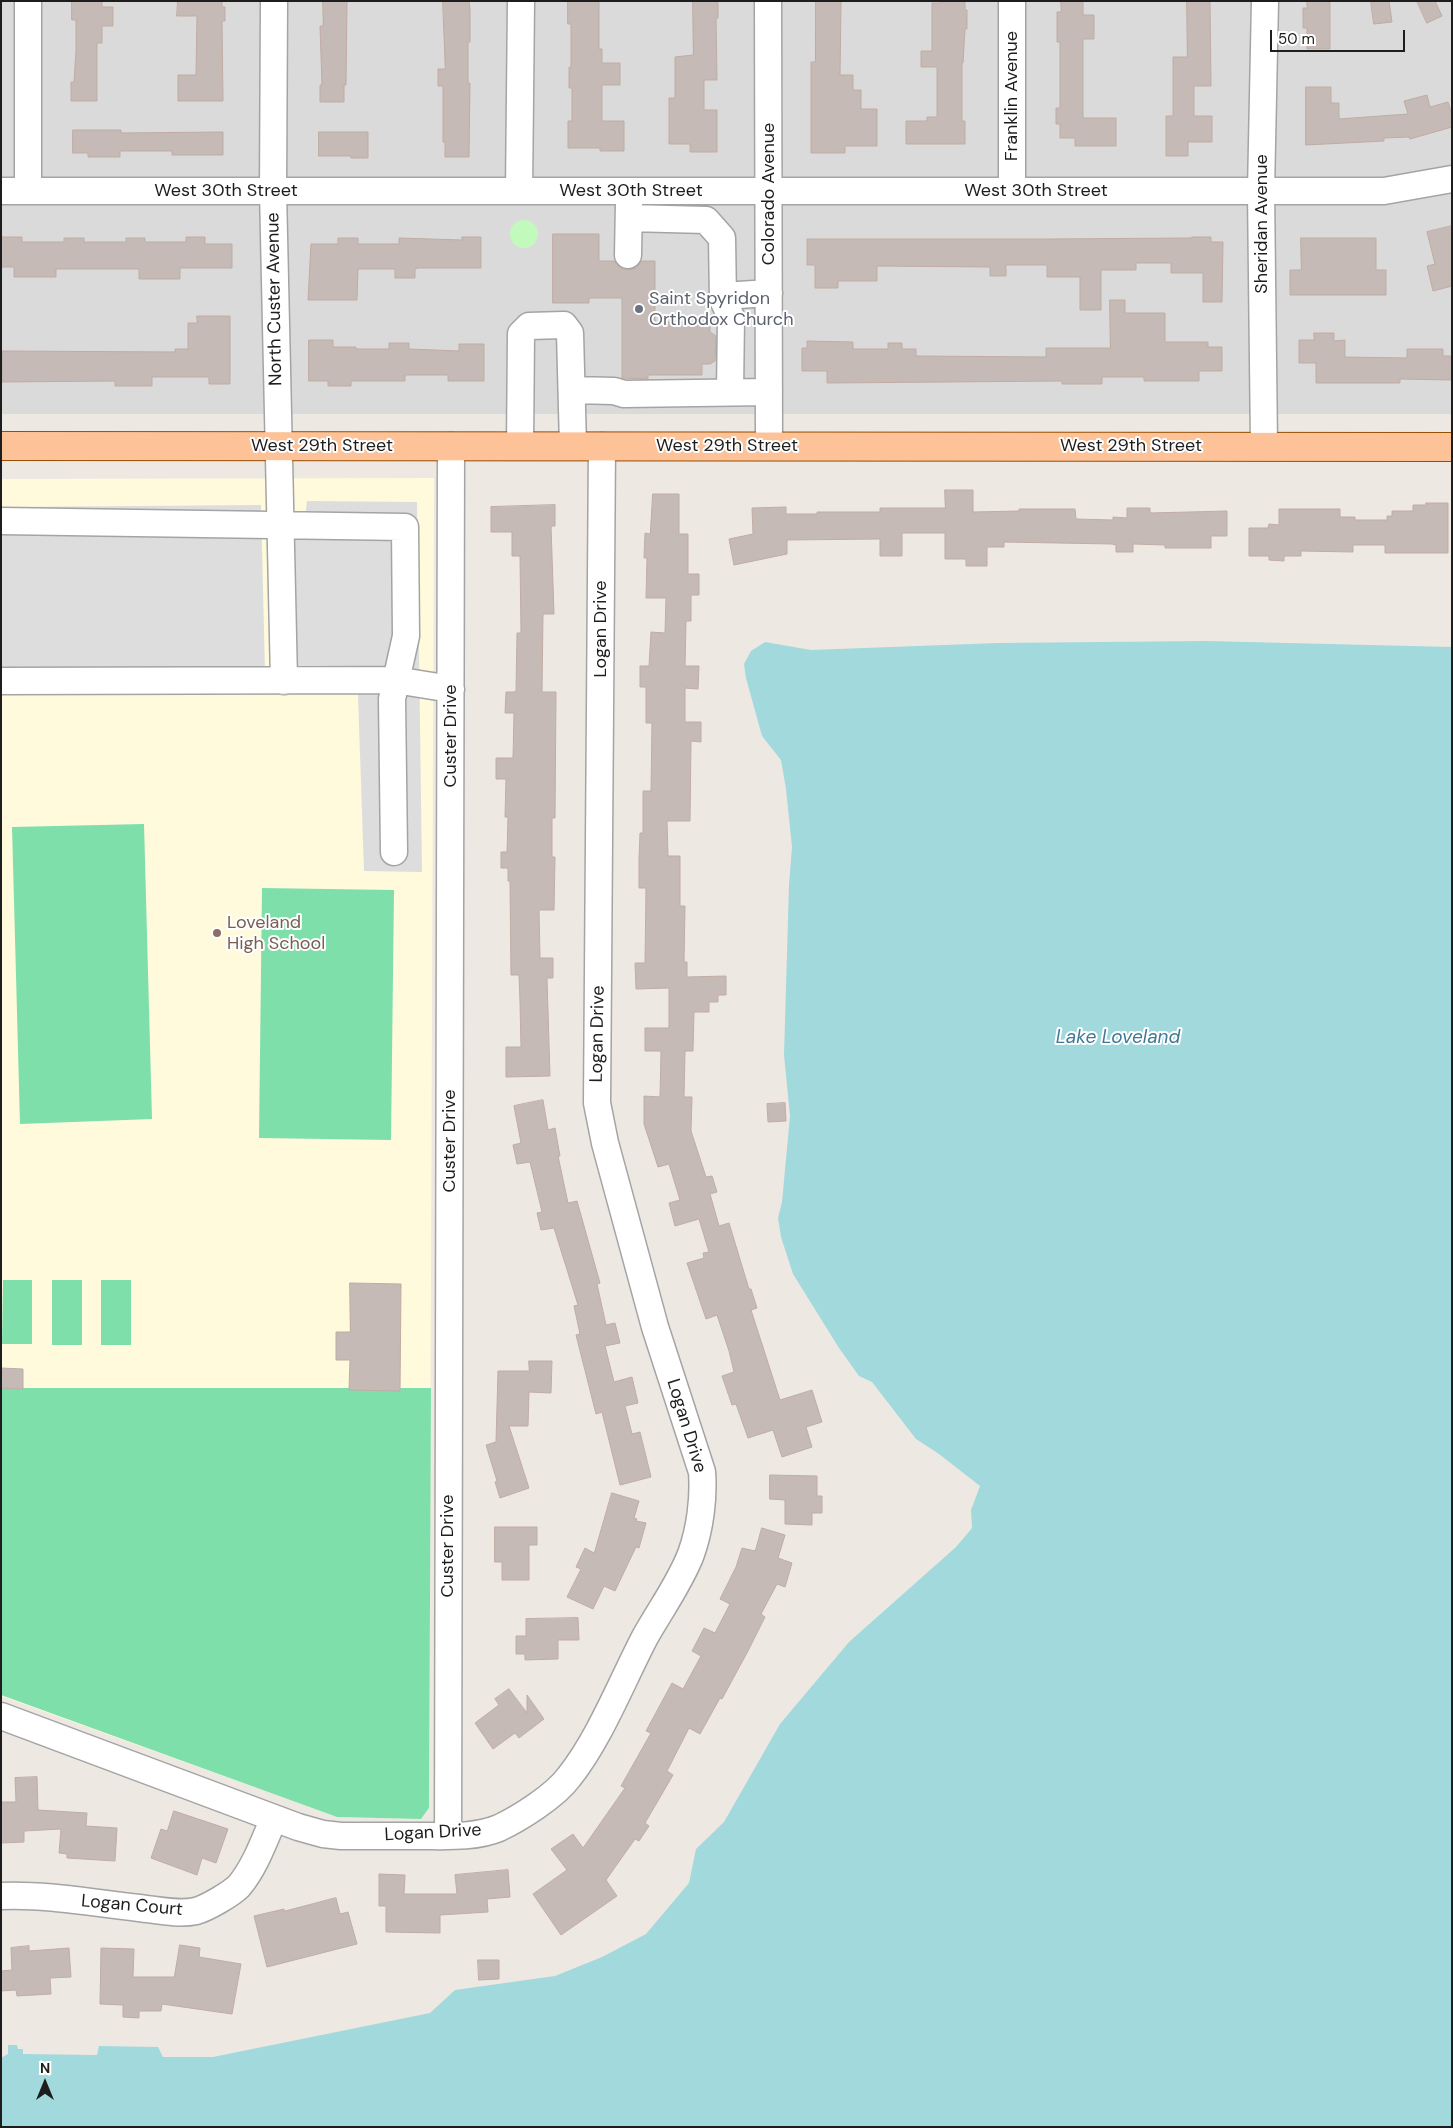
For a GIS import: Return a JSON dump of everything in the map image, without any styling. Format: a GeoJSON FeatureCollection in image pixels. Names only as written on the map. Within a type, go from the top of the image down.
{"type":"FeatureCollection","features":[{"type":"Feature","properties":{"kind":"main road","name":"West 29th Street"},"geometry":{"type":"LineString","coordinates":[[1,446],[1452,446]]}},
{"type":"Feature","properties":{"kind":"street"},"geometry":{"type":"LineString","coordinates":[[28,1],[28,191]]}},
{"type":"Feature","properties":{"kind":"street","name":"North Custer Avenue"},"geometry":{"type":"LineString","coordinates":[[274,1],[274,191],[279,526],[284,680]]}},
{"type":"Feature","properties":{"kind":"street"},"geometry":{"type":"LineString","coordinates":[[519,191],[521,1]]}},
{"type":"Feature","properties":{"kind":"street","name":"Colorado Avenue"},"geometry":{"type":"LineString","coordinates":[[768,1],[769,446]]}},
{"type":"Feature","properties":{"kind":"street","name":"Franklin Avenue"},"geometry":{"type":"LineString","coordinates":[[1012,1],[1012,191]]}},
{"type":"Feature","properties":{"kind":"street","name":"Sheridan Avenue"},"geometry":{"type":"LineString","coordinates":[[1264,446],[1261,191],[1265,1]]}},
{"type":"Feature","properties":{"kind":"street","name":"West 30th Street"},"geometry":{"type":"LineString","coordinates":[[1,191],[1384,191],[1452,179]]}},
{"type":"Feature","properties":{"kind":"street"},"geometry":{"type":"LineString","coordinates":[[628,255],[629,191]]}},
{"type":"Feature","properties":{"kind":"street"},"geometry":{"type":"LineString","coordinates":[[629,218],[706,220],[722,238],[723,296],[731,317],[730,392]]}},
{"type":"Feature","properties":{"kind":"street"},"geometry":{"type":"LineString","coordinates":[[723,296],[769,293]]}},
{"type":"Feature","properties":{"kind":"street"},"geometry":{"type":"LineString","coordinates":[[520,446],[521,334],[529,326],[564,325],[570,333],[573,446]]}},
{"type":"Feature","properties":{"kind":"street"},"geometry":{"type":"LineString","coordinates":[[572,390],[614,391],[624,394],[769,392]]}},
{"type":"Feature","properties":{"kind":"street","name":"Custer Drive"},"geometry":{"type":"LineString","coordinates":[[448,1836],[452,446]]}},
{"type":"Feature","properties":{"kind":"street","name":"Logan Drive"},"geometry":{"type":"LineString","coordinates":[[1,1716],[274,1818],[323,1834],[341,1836],[448,1836],[481,1834],[498,1828],[547,1798],[569,1778],[587,1750],[645,1638],[688,1561],[699,1521],[703,1484],[700,1463],[655,1327],[604,1143],[597,1103],[602,446]]}},
{"type":"Feature","properties":{"kind":"street"},"geometry":{"type":"LineString","coordinates":[[1,521],[405,527],[406,636],[392,698],[394,852]]}},
{"type":"Feature","properties":{"kind":"street"},"geometry":{"type":"LineString","coordinates":[[1,682],[395,680],[451,689]]}},
{"type":"Feature","properties":{"kind":"street","name":"Logan Court"},"geometry":{"type":"LineString","coordinates":[[1,1896],[24,1895],[154,1910],[196,1911],[210,1905],[238,1887],[255,1861],[274,1818]]}},
{"type":"Feature","properties":{"kind":"shaded area"},"geometry":{"type":"Polygon","coordinates":[[[1,1],[1452,1],[1452,414],[1,414],[1,1]]]}},
{"type":"Feature","properties":{"kind":"shaded area","name":"Loveland High School"},"geometry":{"type":"Polygon","coordinates":[[[434,478],[429,1808],[421,1819],[337,1817],[1,1696],[1,479],[434,478]]]}},
{"type":"Feature","properties":{"kind":"shaded area"},"geometry":{"type":"Polygon","coordinates":[[[307,501],[417,502],[422,872],[364,871],[357,666],[293,665],[292,523],[305,519],[307,501]]]}},
{"type":"Feature","properties":{"kind":"shaded area"},"geometry":{"type":"Polygon","coordinates":[[[261,505],[265,672],[1,672],[1,507],[261,505]]]}},
{"type":"Feature","properties":{"kind":"green space"},"geometry":{"type":"Polygon","coordinates":[[[524,220],[534,224],[538,234],[534,244],[524,248],[514,244],[510,234],[514,224],[524,220]]]}},
{"type":"Feature","properties":{"kind":"green space"},"geometry":{"type":"Polygon","coordinates":[[[144,824],[152,1119],[20,1124],[12,827],[144,824]]]}},
{"type":"Feature","properties":{"kind":"green space"},"geometry":{"type":"Polygon","coordinates":[[[262,888],[394,890],[391,1140],[259,1138],[262,888]]]}},
{"type":"Feature","properties":{"kind":"green space"},"geometry":{"type":"Polygon","coordinates":[[[3,1280],[32,1280],[32,1344],[2,1344],[3,1280]]]}},
{"type":"Feature","properties":{"kind":"green space"},"geometry":{"type":"Polygon","coordinates":[[[52,1280],[82,1280],[82,1345],[52,1345],[52,1280]]]}},
{"type":"Feature","properties":{"kind":"green space"},"geometry":{"type":"Polygon","coordinates":[[[101,1280],[131,1280],[131,1345],[101,1345],[101,1280]]]}},
{"type":"Feature","properties":{"kind":"green space"},"geometry":{"type":"Polygon","coordinates":[[[1,1388],[431,1388],[429,1808],[421,1819],[337,1817],[1,1695],[1,1388]]]}},
{"type":"Feature","properties":{"kind":"water","name":"Lake Loveland"},"geometry":{"type":"Polygon","coordinates":[[[1206,641],[1452,647],[1452,2127],[1,2127],[1,2058],[8,2054],[8,2045],[17,2045],[18,2049],[23,2049],[23,2054],[97,2055],[99,2046],[158,2047],[163,2057],[213,2057],[430,2013],[455,1990],[555,1976],[602,1957],[646,1934],[689,1883],[696,1849],[724,1822],[780,1724],[849,1642],[956,1547],[972,1528],[971,1510],[980,1486],[939,1454],[916,1439],[872,1382],[859,1376],[839,1348],[793,1274],[781,1237],[778,1218],[782,1202],[790,1116],[784,1055],[789,885],[792,847],[781,760],[762,736],[744,664],[751,651],[765,642],[811,650],[998,643],[1206,641]]]}},
{"type":"Feature","properties":{"kind":"building"},"geometry":{"type":"Polygon","coordinates":[[[72,1],[102,1],[102,7],[113,7],[113,26],[102,26],[102,43],[97,43],[97,101],[71,101],[71,82],[74,82],[76,51],[76,20],[72,20],[72,1]]]}},
{"type":"Feature","properties":{"kind":"building"},"geometry":{"type":"Polygon","coordinates":[[[178,1],[222,1],[222,7],[225,7],[225,21],[222,21],[223,101],[178,101],[178,75],[196,75],[197,16],[177,16],[178,1]]]}},
{"type":"Feature","properties":{"kind":"building"},"geometry":{"type":"Polygon","coordinates":[[[323,1],[347,1],[344,102],[320,102],[320,85],[322,85],[320,26],[323,26],[323,1]]]}},
{"type":"Feature","properties":{"kind":"building"},"geometry":{"type":"Polygon","coordinates":[[[443,1],[469,1],[469,157],[445,157],[445,142],[443,142],[443,86],[438,86],[438,69],[445,69],[443,1]]]}},
{"type":"Feature","properties":{"kind":"building"},"geometry":{"type":"Polygon","coordinates":[[[568,1],[599,1],[599,49],[602,49],[602,63],[620,63],[620,85],[602,85],[602,121],[624,121],[624,151],[600,151],[600,148],[568,148],[568,121],[572,121],[572,88],[569,88],[571,24],[568,24],[568,1]]]}},
{"type":"Feature","properties":{"kind":"building"},"geometry":{"type":"Polygon","coordinates":[[[693,1],[718,1],[718,18],[716,18],[717,80],[704,80],[704,110],[717,110],[717,152],[690,152],[690,144],[669,144],[669,98],[675,98],[675,57],[693,55],[693,1]]]}},
{"type":"Feature","properties":{"kind":"building"},"geometry":{"type":"Polygon","coordinates":[[[816,1],[841,1],[840,75],[853,75],[853,90],[861,90],[861,109],[877,109],[877,146],[845,146],[845,153],[811,153],[811,62],[815,62],[816,1]]]}},
{"type":"Feature","properties":{"kind":"building"},"geometry":{"type":"Polygon","coordinates":[[[940,1],[965,1],[965,10],[967,10],[967,29],[965,29],[962,63],[962,121],[965,121],[965,144],[906,144],[906,121],[927,121],[927,117],[937,117],[937,67],[921,67],[921,51],[932,51],[932,3],[940,3],[940,1]]]}},
{"type":"Feature","properties":{"kind":"building"},"geometry":{"type":"Polygon","coordinates":[[[1061,1],[1083,1],[1083,15],[1094,15],[1094,39],[1083,39],[1083,118],[1116,118],[1116,146],[1075,146],[1075,138],[1060,138],[1060,124],[1056,124],[1056,108],[1060,108],[1060,42],[1057,42],[1057,12],[1061,12],[1061,1]]]}},
{"type":"Feature","properties":{"kind":"building"},"geometry":{"type":"Polygon","coordinates":[[[1187,1],[1210,1],[1211,86],[1194,86],[1194,116],[1212,116],[1212,142],[1188,142],[1188,156],[1166,156],[1166,116],[1173,116],[1173,57],[1187,57],[1187,1]]]}},
{"type":"Feature","properties":{"kind":"building"},"geometry":{"type":"Polygon","coordinates":[[[1307,1],[1330,1],[1330,49],[1307,49],[1307,28],[1303,28],[1303,8],[1307,8],[1307,1]]]}},
{"type":"Feature","properties":{"kind":"building"},"geometry":{"type":"Polygon","coordinates":[[[1371,1],[1389,1],[1392,22],[1374,24],[1371,1]]]}},
{"type":"Feature","properties":{"kind":"building"},"geometry":{"type":"Polygon","coordinates":[[[1417,1],[1435,1],[1442,16],[1427,23],[1417,1]]]}},
{"type":"Feature","properties":{"kind":"building"},"geometry":{"type":"Polygon","coordinates":[[[1306,87],[1331,87],[1331,103],[1339,103],[1339,119],[1408,114],[1404,101],[1427,95],[1430,107],[1448,102],[1452,115],[1452,127],[1410,139],[1409,137],[1384,138],[1384,141],[1306,145],[1306,87]]]}},
{"type":"Feature","properties":{"kind":"building"},"geometry":{"type":"Polygon","coordinates":[[[73,130],[121,130],[121,133],[223,132],[223,155],[172,155],[172,151],[120,151],[120,157],[88,157],[88,153],[73,153],[73,130]]]}},
{"type":"Feature","properties":{"kind":"building"},"geometry":{"type":"Polygon","coordinates":[[[319,132],[368,132],[368,158],[319,156],[319,132]]]}},
{"type":"Feature","properties":{"kind":"building"},"geometry":{"type":"Polygon","coordinates":[[[1452,226],[1452,286],[1433,291],[1427,266],[1435,264],[1427,232],[1452,226]]]}},
{"type":"Feature","properties":{"kind":"building","name":"Saint Spyridon Orthodox Church"},"geometry":{"type":"Polygon","coordinates":[[[553,234],[599,234],[599,261],[614,261],[620,268],[627,270],[636,268],[642,261],[655,261],[655,322],[710,322],[710,332],[716,336],[715,361],[710,364],[702,364],[702,375],[648,375],[648,379],[622,378],[622,298],[589,298],[589,303],[553,303],[553,234]]]}},
{"type":"Feature","properties":{"kind":"building"},"geometry":{"type":"Polygon","coordinates":[[[1,237],[22,237],[22,242],[64,242],[64,238],[84,238],[84,242],[126,242],[126,238],[145,238],[145,242],[186,242],[186,237],[205,237],[205,244],[232,244],[232,268],[180,268],[180,279],[139,279],[139,269],[56,269],[56,277],[14,277],[14,267],[1,267],[1,237]]]}},
{"type":"Feature","properties":{"kind":"building"},"geometry":{"type":"Polygon","coordinates":[[[462,237],[481,237],[481,268],[418,268],[415,269],[415,278],[395,278],[395,269],[358,269],[357,300],[308,300],[311,244],[338,244],[338,238],[358,238],[358,244],[399,244],[399,238],[462,240],[462,237]]]}},
{"type":"Feature","properties":{"kind":"building"},"geometry":{"type":"Polygon","coordinates":[[[1211,237],[1211,242],[1223,242],[1222,302],[1203,302],[1203,273],[1171,273],[1171,263],[1136,263],[1136,270],[1101,270],[1101,310],[1080,310],[1080,277],[1047,277],[1047,265],[1006,265],[1006,276],[990,276],[990,267],[877,266],[877,281],[838,281],[838,288],[815,288],[815,265],[807,265],[807,239],[1211,237]]]}},
{"type":"Feature","properties":{"kind":"building"},"geometry":{"type":"Polygon","coordinates":[[[1301,238],[1376,238],[1376,270],[1386,270],[1386,295],[1290,295],[1290,270],[1301,270],[1301,238]]]}},
{"type":"Feature","properties":{"kind":"building"},"geometry":{"type":"Polygon","coordinates":[[[1110,300],[1125,300],[1125,313],[1165,313],[1165,342],[1208,342],[1208,347],[1222,347],[1222,371],[1199,371],[1199,381],[1144,381],[1144,377],[1102,377],[1102,384],[1062,384],[1062,381],[827,383],[827,371],[802,371],[802,348],[807,348],[807,341],[853,342],[853,349],[888,349],[888,343],[902,343],[902,349],[916,349],[916,356],[1046,357],[1046,348],[1110,348],[1110,300]]]}},
{"type":"Feature","properties":{"kind":"building"},"geometry":{"type":"Polygon","coordinates":[[[197,316],[230,316],[230,384],[209,384],[209,377],[152,377],[152,386],[115,386],[115,381],[2,382],[2,351],[175,352],[175,349],[188,349],[188,323],[197,323],[197,316]]]}},
{"type":"Feature","properties":{"kind":"building"},"geometry":{"type":"Polygon","coordinates":[[[1314,333],[1334,333],[1334,341],[1345,340],[1345,357],[1407,358],[1407,349],[1443,349],[1443,356],[1452,356],[1452,380],[1400,379],[1400,383],[1316,383],[1316,363],[1299,363],[1299,340],[1314,340],[1314,333]]]}},
{"type":"Feature","properties":{"kind":"building"},"geometry":{"type":"Polygon","coordinates":[[[309,340],[333,340],[333,347],[356,347],[356,349],[389,349],[389,343],[409,343],[409,349],[459,351],[459,344],[484,344],[484,381],[448,381],[448,375],[405,375],[405,381],[351,381],[351,386],[328,386],[328,381],[309,381],[309,340]]]}},
{"type":"Feature","properties":{"kind":"building"},"geometry":{"type":"Polygon","coordinates":[[[945,490],[973,490],[973,512],[1019,511],[1019,509],[1075,509],[1076,519],[1113,520],[1113,517],[1127,518],[1127,508],[1150,508],[1150,513],[1227,511],[1227,536],[1211,536],[1211,548],[1165,548],[1165,545],[1133,544],[1133,552],[1116,552],[1116,545],[1112,544],[1004,542],[1004,547],[987,547],[987,566],[966,566],[966,559],[945,559],[945,533],[902,533],[902,556],[880,556],[880,539],[787,540],[787,554],[734,565],[729,539],[753,534],[752,508],[786,507],[786,514],[817,514],[817,512],[880,512],[880,508],[945,508],[945,490]]]}},
{"type":"Feature","properties":{"kind":"building"},"geometry":{"type":"Polygon","coordinates":[[[653,494],[679,494],[679,534],[688,534],[688,574],[699,574],[699,595],[691,595],[691,621],[686,621],[685,666],[699,666],[698,689],[685,688],[685,722],[701,722],[701,742],[691,741],[690,821],[667,821],[668,856],[680,856],[680,906],[685,906],[684,962],[687,962],[687,977],[726,976],[726,995],[718,995],[718,1002],[709,1002],[709,1012],[694,1012],[693,1051],[685,1051],[684,1097],[692,1097],[691,1131],[706,1177],[712,1176],[717,1192],[710,1194],[719,1226],[729,1223],[749,1289],[751,1289],[757,1308],[751,1310],[780,1400],[812,1390],[822,1422],[806,1427],[812,1447],[782,1457],[773,1430],[748,1438],[736,1404],[732,1405],[722,1376],[734,1372],[729,1351],[717,1315],[706,1319],[687,1263],[704,1258],[703,1253],[709,1252],[699,1219],[675,1226],[669,1203],[680,1200],[669,1164],[658,1167],[644,1124],[644,1096],[660,1097],[661,1051],[645,1051],[645,1028],[669,1028],[669,988],[636,989],[635,963],[645,963],[646,888],[639,888],[639,859],[640,833],[643,833],[643,791],[651,791],[652,723],[646,723],[646,687],[640,687],[640,666],[649,666],[651,632],[665,633],[666,598],[646,598],[647,558],[644,558],[645,533],[650,534],[653,494]]]}},
{"type":"Feature","properties":{"kind":"building"},"geometry":{"type":"Polygon","coordinates":[[[1426,503],[1448,503],[1448,553],[1385,553],[1385,545],[1353,545],[1353,552],[1301,551],[1301,556],[1284,556],[1284,561],[1269,560],[1269,556],[1249,556],[1249,528],[1268,528],[1269,524],[1279,525],[1279,509],[1340,509],[1340,517],[1355,517],[1355,520],[1387,520],[1387,516],[1392,516],[1392,511],[1413,511],[1413,505],[1426,505],[1426,503]]]}},
{"type":"Feature","properties":{"kind":"building"},"geometry":{"type":"Polygon","coordinates":[[[555,505],[555,526],[551,526],[554,614],[543,614],[542,692],[556,692],[555,818],[552,818],[552,857],[555,857],[554,910],[539,910],[540,958],[553,958],[553,978],[547,978],[550,1076],[506,1077],[506,1047],[521,1047],[520,1002],[519,975],[511,975],[510,881],[508,881],[508,868],[501,868],[501,852],[507,852],[508,817],[505,817],[506,779],[496,779],[496,758],[513,758],[514,713],[505,713],[506,692],[516,692],[517,633],[521,633],[520,556],[512,556],[512,532],[491,532],[491,507],[555,505]]]}},
{"type":"Feature","properties":{"kind":"building"},"geometry":{"type":"Polygon","coordinates":[[[543,1100],[548,1130],[555,1128],[560,1156],[558,1156],[568,1203],[577,1201],[600,1283],[597,1284],[606,1325],[615,1323],[620,1343],[605,1346],[614,1382],[632,1377],[638,1403],[625,1406],[632,1434],[640,1432],[651,1477],[620,1485],[602,1412],[596,1414],[576,1335],[580,1334],[574,1306],[578,1305],[554,1228],[541,1230],[537,1213],[542,1212],[530,1162],[517,1164],[513,1145],[521,1143],[514,1106],[543,1100]]]}},
{"type":"Feature","properties":{"kind":"building"},"geometry":{"type":"Polygon","coordinates":[[[785,1103],[786,1121],[768,1122],[767,1104],[785,1103]]]}},
{"type":"Feature","properties":{"kind":"building"},"geometry":{"type":"Polygon","coordinates":[[[350,1283],[401,1284],[400,1391],[349,1390],[350,1360],[336,1360],[336,1332],[350,1332],[350,1283]]]}},
{"type":"Feature","properties":{"kind":"building"},"geometry":{"type":"Polygon","coordinates":[[[529,1361],[552,1361],[551,1393],[529,1392],[528,1426],[509,1426],[529,1488],[500,1498],[486,1445],[496,1442],[498,1371],[529,1371],[529,1361]]]}},
{"type":"Feature","properties":{"kind":"building"},"geometry":{"type":"Polygon","coordinates":[[[1,1368],[23,1369],[23,1389],[1,1388],[1,1368]]]}},
{"type":"Feature","properties":{"kind":"building"},"geometry":{"type":"Polygon","coordinates":[[[770,1475],[817,1476],[817,1496],[822,1496],[822,1513],[812,1513],[812,1525],[785,1524],[785,1500],[770,1499],[770,1475]]]}},
{"type":"Feature","properties":{"kind":"building"},"geometry":{"type":"Polygon","coordinates":[[[612,1493],[639,1501],[634,1518],[637,1519],[636,1521],[646,1523],[639,1548],[636,1547],[615,1591],[604,1586],[593,1609],[567,1597],[581,1569],[576,1567],[585,1548],[594,1553],[612,1493]]]}},
{"type":"Feature","properties":{"kind":"building"},"geometry":{"type":"Polygon","coordinates":[[[495,1527],[537,1527],[537,1545],[529,1545],[529,1580],[502,1580],[502,1562],[495,1562],[495,1527]]]}},
{"type":"Feature","properties":{"kind":"building"},"geometry":{"type":"Polygon","coordinates":[[[762,1528],[785,1535],[778,1558],[792,1563],[785,1587],[777,1584],[761,1614],[765,1617],[748,1651],[722,1699],[720,1698],[700,1734],[689,1728],[667,1771],[673,1775],[645,1823],[649,1826],[639,1841],[635,1839],[606,1880],[617,1896],[561,1935],[533,1894],[567,1870],[551,1849],[573,1834],[583,1848],[625,1788],[621,1786],[651,1733],[646,1731],[672,1683],[683,1689],[701,1656],[692,1651],[704,1628],[715,1633],[730,1604],[720,1599],[736,1567],[742,1548],[755,1551],[762,1528]]]}},
{"type":"Feature","properties":{"kind":"building"},"geometry":{"type":"Polygon","coordinates":[[[578,1618],[579,1640],[558,1640],[558,1659],[525,1660],[525,1654],[516,1654],[516,1636],[526,1636],[526,1619],[578,1618]]]}},
{"type":"Feature","properties":{"kind":"building"},"geometry":{"type":"Polygon","coordinates":[[[509,1689],[527,1713],[527,1695],[544,1719],[519,1738],[515,1733],[493,1749],[475,1723],[499,1705],[495,1699],[509,1689]]]}},
{"type":"Feature","properties":{"kind":"building"},"geometry":{"type":"Polygon","coordinates":[[[37,1777],[38,1810],[87,1813],[86,1826],[117,1828],[115,1861],[67,1858],[67,1854],[59,1853],[61,1829],[24,1831],[24,1842],[1,1843],[1,1802],[16,1802],[15,1778],[37,1777]]]}},
{"type":"Feature","properties":{"kind":"building"},"geometry":{"type":"Polygon","coordinates":[[[174,1811],[228,1829],[216,1863],[202,1858],[197,1875],[151,1858],[161,1829],[167,1831],[174,1811]]]}},
{"type":"Feature","properties":{"kind":"building"},"geometry":{"type":"Polygon","coordinates":[[[508,1870],[510,1897],[487,1899],[488,1912],[440,1915],[440,1933],[386,1932],[386,1906],[379,1906],[379,1874],[405,1875],[404,1894],[457,1894],[455,1875],[508,1870]]]}},
{"type":"Feature","properties":{"kind":"building"},"geometry":{"type":"Polygon","coordinates":[[[336,1898],[340,1914],[348,1912],[357,1944],[267,1967],[254,1916],[284,1909],[284,1911],[336,1898]]]}},
{"type":"Feature","properties":{"kind":"building"},"geometry":{"type":"Polygon","coordinates":[[[180,1945],[200,1948],[199,1957],[241,1964],[232,2014],[162,2004],[161,2011],[139,2011],[139,2018],[123,2017],[123,2005],[100,2004],[101,1948],[134,1949],[133,1977],[174,1977],[180,1945]]]}},
{"type":"Feature","properties":{"kind":"building"},"geometry":{"type":"Polygon","coordinates":[[[29,1946],[29,1951],[69,1948],[71,1977],[50,1978],[51,1994],[17,1996],[16,1990],[1,1991],[1,1971],[12,1970],[11,1948],[29,1946]]]}},
{"type":"Feature","properties":{"kind":"building"},"geometry":{"type":"Polygon","coordinates":[[[478,1960],[499,1960],[499,1979],[479,1980],[478,1960]]]}},
{"type":"Feature","properties":{"kind":"place","name":"Saint Spyridon Orthodox Church"},"geometry":{"type":"Point","coordinates":[639,309]}},
{"type":"Feature","properties":{"kind":"place","name":"Loveland High School"},"geometry":{"type":"Point","coordinates":[217,933]}}]}
